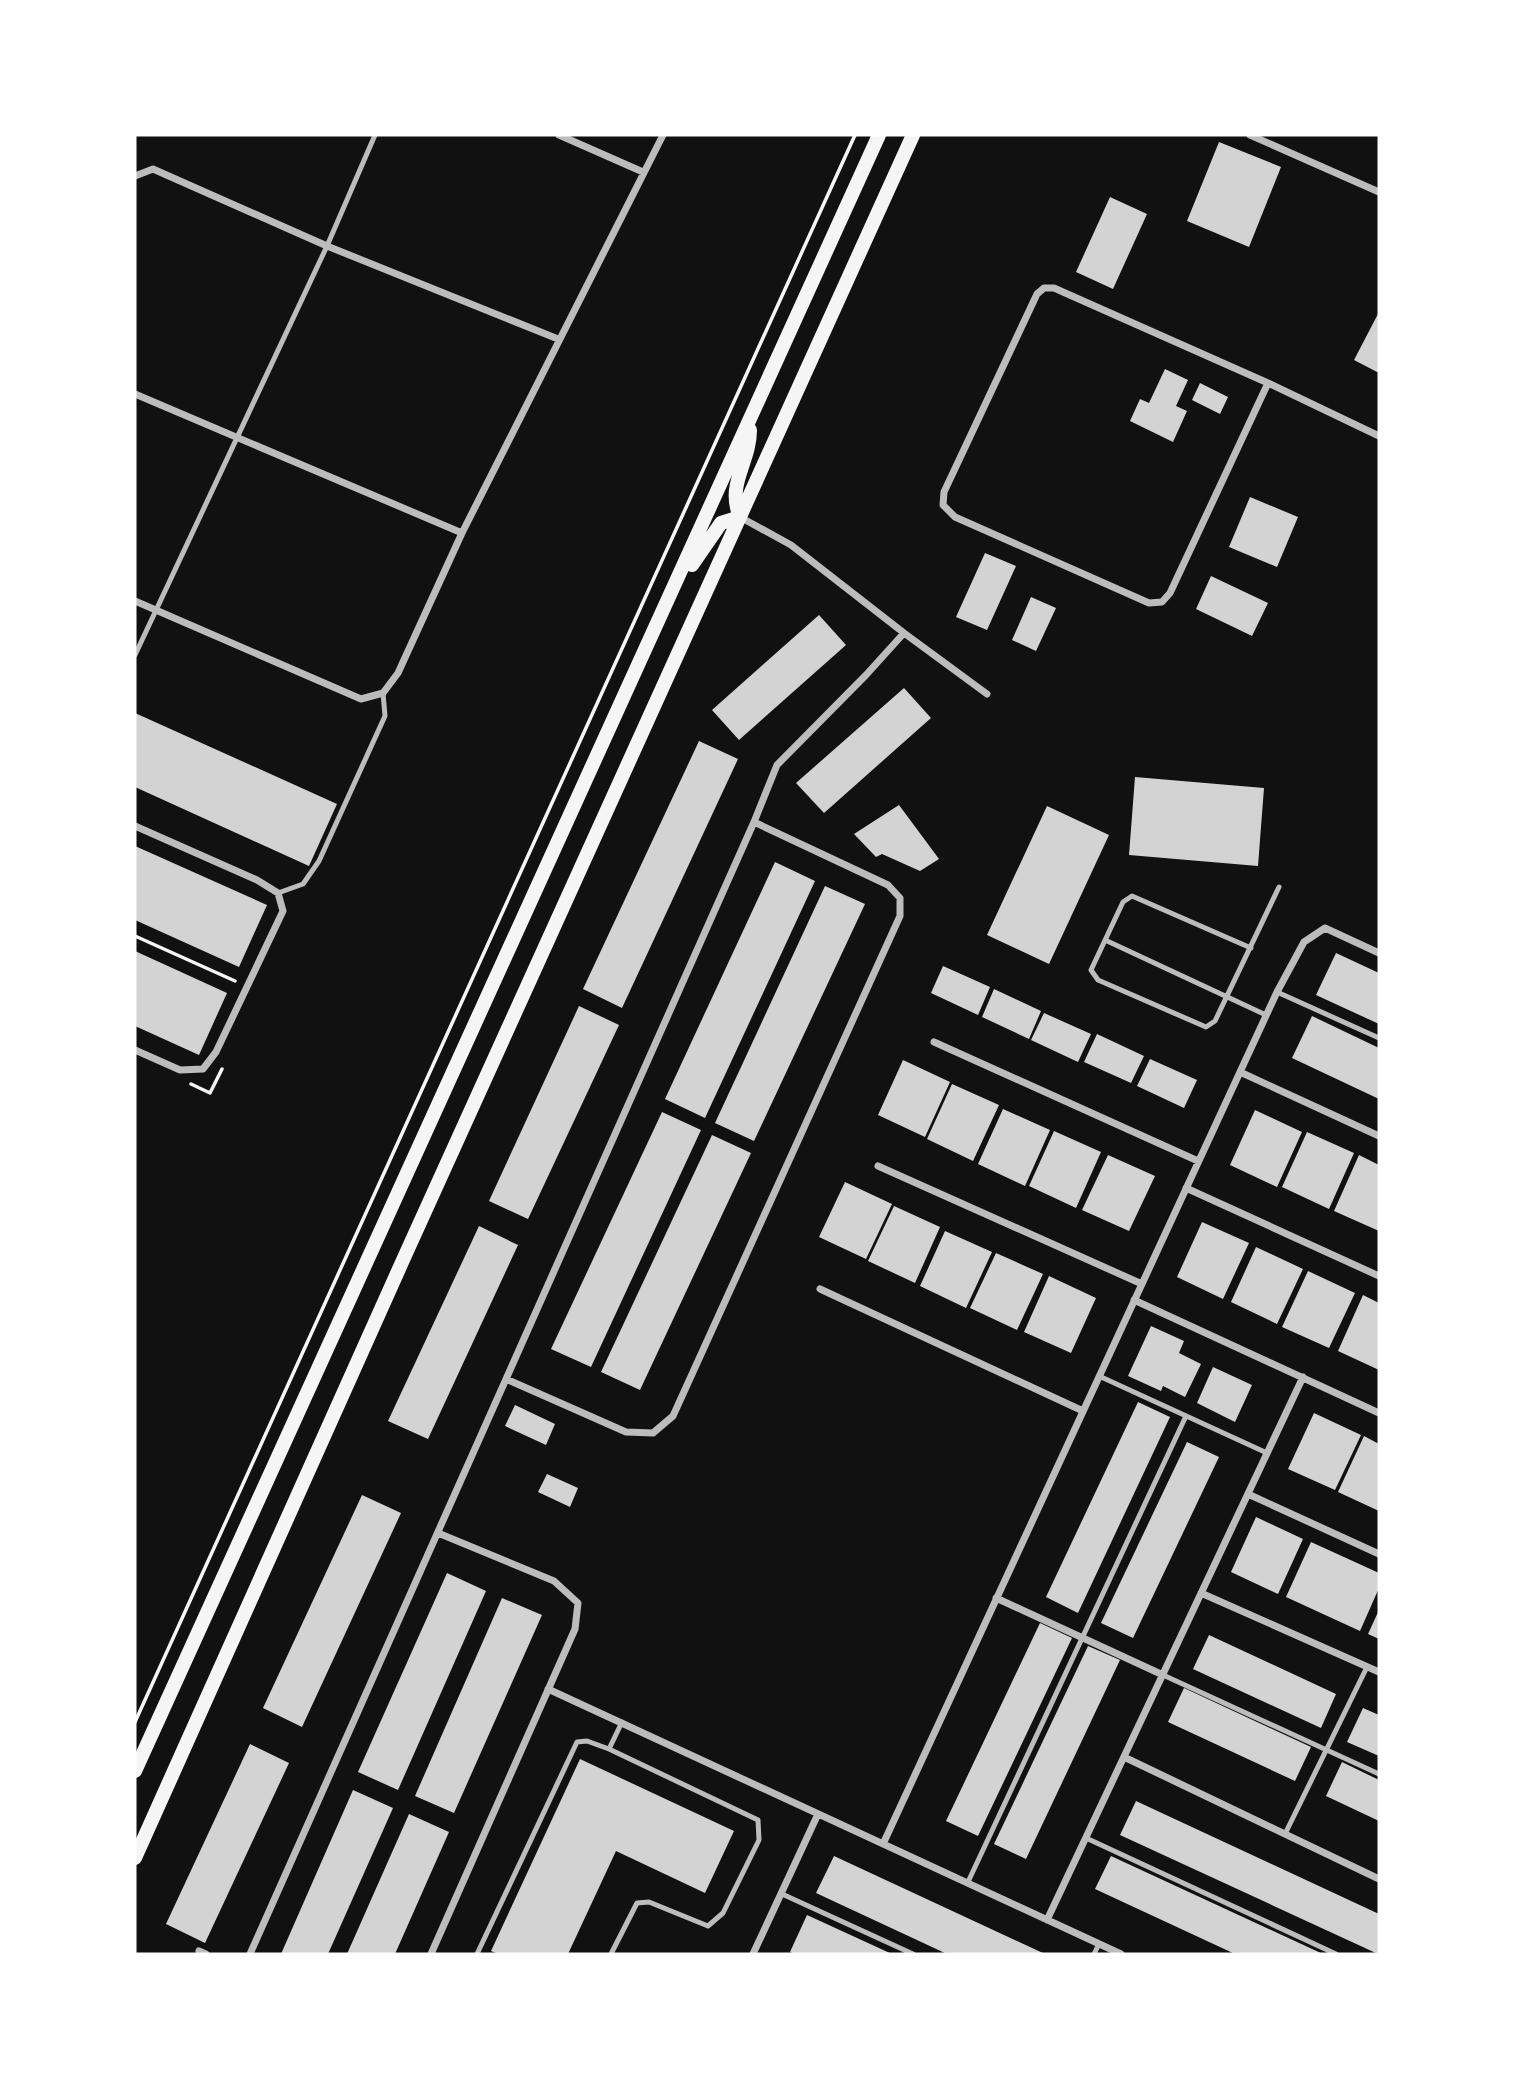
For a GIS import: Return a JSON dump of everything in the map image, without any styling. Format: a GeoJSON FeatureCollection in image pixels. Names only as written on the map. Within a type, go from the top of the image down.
{"type":"FeatureCollection","features":[{"type":"Feature","properties":{"kind":"main road"},"geometry":{"type":"LineString","coordinates":[[135,1771],[879,135]]}},
{"type":"Feature","properties":{"kind":"main road"},"geometry":{"type":"LineString","coordinates":[[135,1858],[912,135]]}},
{"type":"Feature","properties":{"kind":"main road"},"geometry":{"type":"LineString","coordinates":[[740,517],[734,503],[750,440],[750,419]]}},
{"type":"Feature","properties":{"kind":"main road"},"geometry":{"type":"LineString","coordinates":[[676,584],[720,523],[740,517]]}},
{"type":"Feature","properties":{"kind":"street"},"geometry":{"type":"LineString","coordinates":[[559,135],[643,172]]}},
{"type":"Feature","properties":{"kind":"street"},"geometry":{"type":"LineString","coordinates":[[135,601],[361,699],[383,693],[398,673],[462,533],[663,135]]}},
{"type":"Feature","properties":{"kind":"street"},"geometry":{"type":"LineString","coordinates":[[1250,135],[1379,192]]}},
{"type":"Feature","properties":{"kind":"street"},"geometry":{"type":"LineString","coordinates":[[135,176],[153,169],[327,246],[558,339]]}},
{"type":"Feature","properties":{"kind":"street"},"geometry":{"type":"LineString","coordinates":[[1268,383],[1170,593],[1162,602],[1149,603],[955,517],[943,505],[944,492],[1037,294],[1044,288],[1054,288],[1268,383],[1379,436]]}},
{"type":"Feature","properties":{"kind":"street"},"geometry":{"type":"LineString","coordinates":[[135,394],[462,533]]}},
{"type":"Feature","properties":{"kind":"street"},"geometry":{"type":"LineString","coordinates":[[740,517],[791,545],[987,694]]}},
{"type":"Feature","properties":{"kind":"street"},"geometry":{"type":"LineString","coordinates":[[250,1954],[777,765],[904,633]]}},
{"type":"Feature","properties":{"kind":"street"},"geometry":{"type":"LineString","coordinates":[[506,1379],[626,1432],[653,1433],[673,1416],[900,916],[900,898],[888,885],[754,822]]}},
{"type":"Feature","properties":{"kind":"street"},"geometry":{"type":"LineString","coordinates":[[135,826],[257,880],[278,893],[283,911],[216,1052],[203,1069],[180,1070],[135,1050]]}},
{"type":"Feature","properties":{"kind":"street"},"geometry":{"type":"LineString","coordinates":[[883,1844],[1266,1014],[1304,942],[1325,928],[1379,953]]}},
{"type":"Feature","properties":{"kind":"street"},"geometry":{"type":"LineString","coordinates":[[933,1042],[1198,1161]]}},
{"type":"Feature","properties":{"kind":"street"},"geometry":{"type":"LineString","coordinates":[[1240,1072],[1379,1136]]}},
{"type":"Feature","properties":{"kind":"street"},"geometry":{"type":"LineString","coordinates":[[878,1166],[1142,1283]]}},
{"type":"Feature","properties":{"kind":"street"},"geometry":{"type":"LineString","coordinates":[[1186,1188],[1379,1276]]}},
{"type":"Feature","properties":{"kind":"street"},"geometry":{"type":"LineString","coordinates":[[820,1289],[1083,1411]]}},
{"type":"Feature","properties":{"kind":"street"},"geometry":{"type":"LineString","coordinates":[[1134,1300],[1379,1413]]}},
{"type":"Feature","properties":{"kind":"street"},"geometry":{"type":"LineString","coordinates":[[1047,1920],[1303,1377]]}},
{"type":"Feature","properties":{"kind":"street"},"geometry":{"type":"LineString","coordinates":[[1248,1494],[1379,1554]]}},
{"type":"Feature","properties":{"kind":"street"},"geometry":{"type":"LineString","coordinates":[[430,1954],[575,1629],[578,1603],[554,1581],[438,1533]]}},
{"type":"Feature","properties":{"kind":"street"},"geometry":{"type":"LineString","coordinates":[[1202,1592],[1379,1672]]}},
{"type":"Feature","properties":{"kind":"street"},"geometry":{"type":"LineString","coordinates":[[996,1598],[1163,1675]]}},
{"type":"Feature","properties":{"kind":"street"},"geometry":{"type":"LineString","coordinates":[[548,1689],[1121,1954]]}},
{"type":"Feature","properties":{"kind":"street"},"geometry":{"type":"LineString","coordinates":[[1124,1757],[1379,1879]]}},
{"type":"Feature","properties":{"kind":"street"},"geometry":{"type":"LineString","coordinates":[[753,1954],[818,1814]]}},
{"type":"Feature","properties":{"kind":"lane"},"geometry":{"type":"LineString","coordinates":[[135,655],[327,246],[375,135]]}},
{"type":"Feature","properties":{"kind":"lane"},"geometry":{"type":"LineString","coordinates":[[278,893],[303,884],[319,861],[385,716],[383,693]]}},
{"type":"Feature","properties":{"kind":"lane"},"geometry":{"type":"LineString","coordinates":[[1251,947],[1132,896],[1123,902],[1091,970],[1098,980],[1206,1027],[1215,1021],[1251,947],[1279,887]]}},
{"type":"Feature","properties":{"kind":"lane"},"geometry":{"type":"LineString","coordinates":[[1105,940],[1266,1014]]}},
{"type":"Feature","properties":{"kind":"lane"},"geometry":{"type":"LineString","coordinates":[[1277,992],[1379,1038]]}},
{"type":"Feature","properties":{"kind":"lane"},"geometry":{"type":"LineString","coordinates":[[1099,1376],[1267,1453]]}},
{"type":"Feature","properties":{"kind":"lane"},"geometry":{"type":"LineString","coordinates":[[968,1882],[1186,1416]]}},
{"type":"Feature","properties":{"kind":"lane"},"geometry":{"type":"LineString","coordinates":[[1286,1834],[1367,1667]]}},
{"type":"Feature","properties":{"kind":"lane"},"geometry":{"type":"LineString","coordinates":[[1163,1675],[1379,1774]]}},
{"type":"Feature","properties":{"kind":"lane"},"geometry":{"type":"LineString","coordinates":[[609,1749],[622,1723]]}},
{"type":"Feature","properties":{"kind":"lane"},"geometry":{"type":"LineString","coordinates":[[477,1954],[577,1742],[587,1741],[758,1821],[759,1840],[723,1913],[708,1926],[649,1902],[637,1903],[611,1954]]}},
{"type":"Feature","properties":{"kind":"lane"},"geometry":{"type":"LineString","coordinates":[[1086,1838],[1336,1954]]}},
{"type":"Feature","properties":{"kind":"lane"},"geometry":{"type":"LineString","coordinates":[[782,1894],[913,1954]]}},
{"type":"Feature","properties":{"kind":"lane"},"geometry":{"type":"LineString","coordinates":[[1094,1954],[1099,1944]]}},
{"type":"Feature","properties":{"kind":"path"},"geometry":{"type":"LineString","coordinates":[[135,1722],[855,135]]}},
{"type":"Feature","properties":{"kind":"path"},"geometry":{"type":"LineString","coordinates":[[135,936],[248,986]]}},
{"type":"Feature","properties":{"kind":"building"},"geometry":{"type":"Polygon","coordinates":[[[1219,142],[1281,167],[1249,247],[1187,221],[1219,142]]]}},
{"type":"Feature","properties":{"kind":"building"},"geometry":{"type":"Polygon","coordinates":[[[1110,197],[1147,214],[1113,289],[1076,272],[1110,197]]]}},
{"type":"Feature","properties":{"kind":"building"},"geometry":{"type":"Polygon","coordinates":[[[1379,312],[1379,373],[1354,360],[1379,312]]]}},
{"type":"Feature","properties":{"kind":"building"},"geometry":{"type":"Polygon","coordinates":[[[1165,369],[1188,380],[1176,406],[1187,411],[1173,442],[1130,421],[1140,399],[1149,403],[1165,369]]]}},
{"type":"Feature","properties":{"kind":"building"},"geometry":{"type":"Polygon","coordinates":[[[1200,383],[1228,397],[1220,414],[1192,400],[1200,383]]]}},
{"type":"Feature","properties":{"kind":"building"},"geometry":{"type":"Polygon","coordinates":[[[1250,497],[1298,517],[1277,567],[1229,547],[1250,497]]]}},
{"type":"Feature","properties":{"kind":"building"},"geometry":{"type":"Polygon","coordinates":[[[985,553],[1016,566],[987,630],[956,617],[985,553]]]}},
{"type":"Feature","properties":{"kind":"building"},"geometry":{"type":"Polygon","coordinates":[[[1211,576],[1268,603],[1252,636],[1196,609],[1211,576]]]}},
{"type":"Feature","properties":{"kind":"building"},"geometry":{"type":"Polygon","coordinates":[[[1031,597],[1056,608],[1036,651],[1012,640],[1031,597]]]}},
{"type":"Feature","properties":{"kind":"building"},"geometry":{"type":"Polygon","coordinates":[[[819,615],[846,645],[739,740],[712,710],[819,615]]]}},
{"type":"Feature","properties":{"kind":"building"},"geometry":{"type":"Polygon","coordinates":[[[904,688],[931,718],[824,813],[796,783],[904,688]]]}},
{"type":"Feature","properties":{"kind":"building"},"geometry":{"type":"Polygon","coordinates":[[[135,713],[337,804],[309,866],[135,787],[135,713]]]}},
{"type":"Feature","properties":{"kind":"building"},"geometry":{"type":"Polygon","coordinates":[[[699,741],[738,759],[622,1008],[583,989],[699,741]]]}},
{"type":"Feature","properties":{"kind":"building"},"geometry":{"type":"Polygon","coordinates":[[[1135,777],[1264,788],[1258,866],[1129,855],[1135,777]]]}},
{"type":"Feature","properties":{"kind":"building"},"geometry":{"type":"Polygon","coordinates":[[[899,805],[939,859],[920,871],[882,854],[876,857],[854,834],[899,805]]]}},
{"type":"Feature","properties":{"kind":"building"},"geometry":{"type":"Polygon","coordinates":[[[1047,806],[1109,835],[1049,964],[987,935],[1047,806]]]}},
{"type":"Feature","properties":{"kind":"building"},"geometry":{"type":"Polygon","coordinates":[[[135,846],[267,905],[239,967],[135,920],[135,846]]]}},
{"type":"Feature","properties":{"kind":"building"},"geometry":{"type":"Polygon","coordinates":[[[775,862],[815,881],[705,1118],[665,1099],[775,862]]]}},
{"type":"Feature","properties":{"kind":"building"},"geometry":{"type":"Polygon","coordinates":[[[825,886],[865,904],[754,1141],[715,1123],[825,886]]]}},
{"type":"Feature","properties":{"kind":"building"},"geometry":{"type":"Polygon","coordinates":[[[135,951],[227,993],[199,1055],[135,1026],[135,951]]]}},
{"type":"Feature","properties":{"kind":"building"},"geometry":{"type":"Polygon","coordinates":[[[1336,953],[1379,973],[1379,1024],[1316,995],[1336,953]]]}},
{"type":"Feature","properties":{"kind":"building"},"geometry":{"type":"Polygon","coordinates":[[[943,966],[990,987],[978,1015],[931,993],[943,966]]]}},
{"type":"Feature","properties":{"kind":"building"},"geometry":{"type":"Polygon","coordinates":[[[994,989],[1041,1011],[1029,1039],[982,1017],[994,989]]]}},
{"type":"Feature","properties":{"kind":"building"},"geometry":{"type":"Polygon","coordinates":[[[579,1006],[619,1025],[528,1219],[489,1201],[579,1006]]]}},
{"type":"Feature","properties":{"kind":"building"},"geometry":{"type":"Polygon","coordinates":[[[1044,1013],[1091,1034],[1078,1062],[1031,1040],[1044,1013]]]}},
{"type":"Feature","properties":{"kind":"building"},"geometry":{"type":"Polygon","coordinates":[[[1312,1016],[1379,1048],[1379,1099],[1292,1058],[1312,1016]]]}},
{"type":"Feature","properties":{"kind":"building"},"geometry":{"type":"Polygon","coordinates":[[[1097,1034],[1144,1056],[1131,1083],[1084,1062],[1097,1034]]]}},
{"type":"Feature","properties":{"kind":"building"},"geometry":{"type":"Polygon","coordinates":[[[1150,1059],[1197,1080],[1184,1108],[1137,1086],[1150,1059]]]}},
{"type":"Feature","properties":{"kind":"building"},"geometry":{"type":"Polygon","coordinates":[[[903,1060],[950,1082],[925,1137],[878,1115],[903,1060]]]}},
{"type":"Feature","properties":{"kind":"building"},"geometry":{"type":"Polygon","coordinates":[[[952,1084],[999,1105],[973,1161],[927,1139],[952,1084]]]}},
{"type":"Feature","properties":{"kind":"building"},"geometry":{"type":"Polygon","coordinates":[[[1003,1109],[1050,1130],[1025,1186],[978,1164],[1003,1109]]]}},
{"type":"Feature","properties":{"kind":"building"},"geometry":{"type":"Polygon","coordinates":[[[1255,1110],[1302,1132],[1277,1187],[1230,1165],[1255,1110]]]}},
{"type":"Feature","properties":{"kind":"building"},"geometry":{"type":"Polygon","coordinates":[[[662,1112],[701,1130],[591,1367],[551,1349],[662,1112]]]}},
{"type":"Feature","properties":{"kind":"building"},"geometry":{"type":"Polygon","coordinates":[[[1054,1131],[1101,1152],[1076,1208],[1029,1186],[1054,1131]]]}},
{"type":"Feature","properties":{"kind":"building"},"geometry":{"type":"Polygon","coordinates":[[[1307,1132],[1354,1153],[1329,1209],[1282,1187],[1307,1132]]]}},
{"type":"Feature","properties":{"kind":"building"},"geometry":{"type":"Polygon","coordinates":[[[712,1135],[751,1153],[640,1390],[601,1372],[712,1135]]]}},
{"type":"Feature","properties":{"kind":"building"},"geometry":{"type":"Polygon","coordinates":[[[1108,1155],[1155,1176],[1129,1231],[1082,1210],[1108,1155]]]}},
{"type":"Feature","properties":{"kind":"building"},"geometry":{"type":"Polygon","coordinates":[[[1359,1155],[1379,1165],[1379,1231],[1334,1211],[1359,1155]]]}},
{"type":"Feature","properties":{"kind":"building"},"geometry":{"type":"Polygon","coordinates":[[[845,1182],[892,1204],[866,1259],[819,1237],[845,1182]]]}},
{"type":"Feature","properties":{"kind":"building"},"geometry":{"type":"Polygon","coordinates":[[[894,1206],[940,1227],[915,1283],[868,1261],[894,1206]]]}},
{"type":"Feature","properties":{"kind":"building"},"geometry":{"type":"Polygon","coordinates":[[[1202,1222],[1249,1243],[1223,1299],[1177,1277],[1202,1222]]]}},
{"type":"Feature","properties":{"kind":"building"},"geometry":{"type":"Polygon","coordinates":[[[479,1226],[518,1245],[428,1439],[388,1421],[479,1226]]]}},
{"type":"Feature","properties":{"kind":"building"},"geometry":{"type":"Polygon","coordinates":[[[945,1231],[992,1252],[966,1308],[920,1286],[945,1231]]]}},
{"type":"Feature","properties":{"kind":"building"},"geometry":{"type":"Polygon","coordinates":[[[1256,1247],[1303,1269],[1277,1324],[1231,1302],[1256,1247]]]}},
{"type":"Feature","properties":{"kind":"building"},"geometry":{"type":"Polygon","coordinates":[[[996,1253],[1043,1274],[1017,1330],[970,1308],[996,1253]]]}},
{"type":"Feature","properties":{"kind":"building"},"geometry":{"type":"Polygon","coordinates":[[[1308,1271],[1355,1293],[1329,1348],[1282,1327],[1308,1271]]]}},
{"type":"Feature","properties":{"kind":"building"},"geometry":{"type":"Polygon","coordinates":[[[1049,1276],[1096,1298],[1071,1353],[1024,1332],[1049,1276]]]}},
{"type":"Feature","properties":{"kind":"building"},"geometry":{"type":"Polygon","coordinates":[[[1363,1295],[1379,1303],[1379,1370],[1338,1351],[1363,1295]]]}},
{"type":"Feature","properties":{"kind":"building"},"geometry":{"type":"Polygon","coordinates":[[[1151,1326],[1184,1341],[1179,1353],[1201,1364],[1185,1397],[1163,1386],[1161,1391],[1128,1376],[1151,1326]]]}},
{"type":"Feature","properties":{"kind":"building"},"geometry":{"type":"Polygon","coordinates":[[[1213,1367],[1252,1385],[1235,1422],[1197,1403],[1213,1367]]]}},
{"type":"Feature","properties":{"kind":"building"},"geometry":{"type":"Polygon","coordinates":[[[1138,1402],[1170,1417],[1078,1613],[1046,1597],[1138,1402]]]}},
{"type":"Feature","properties":{"kind":"building"},"geometry":{"type":"Polygon","coordinates":[[[515,1405],[555,1424],[546,1445],[505,1426],[515,1405]]]}},
{"type":"Feature","properties":{"kind":"building"},"geometry":{"type":"Polygon","coordinates":[[[1314,1413],[1361,1435],[1335,1490],[1288,1469],[1314,1413]]]}},
{"type":"Feature","properties":{"kind":"building"},"geometry":{"type":"Polygon","coordinates":[[[1364,1436],[1379,1444],[1379,1511],[1338,1492],[1364,1436]]]}},
{"type":"Feature","properties":{"kind":"building"},"geometry":{"type":"Polygon","coordinates":[[[1187,1442],[1219,1457],[1133,1638],[1101,1623],[1187,1442]]]}},
{"type":"Feature","properties":{"kind":"building"},"geometry":{"type":"Polygon","coordinates":[[[547,1474],[578,1488],[570,1507],[538,1492],[547,1474]]]}},
{"type":"Feature","properties":{"kind":"building"},"geometry":{"type":"Polygon","coordinates":[[[362,1495],[401,1513],[302,1727],[263,1708],[362,1495]]]}},
{"type":"Feature","properties":{"kind":"building"},"geometry":{"type":"Polygon","coordinates":[[[1256,1517],[1303,1539],[1278,1594],[1231,1572],[1256,1517]]]}},
{"type":"Feature","properties":{"kind":"building"},"geometry":{"type":"Polygon","coordinates":[[[1311,1542],[1379,1573],[1379,1588],[1360,1631],[1286,1597],[1311,1542]]]}},
{"type":"Feature","properties":{"kind":"building"},"geometry":{"type":"Polygon","coordinates":[[[447,1573],[486,1591],[398,1790],[358,1772],[447,1573]]]}},
{"type":"Feature","properties":{"kind":"building"},"geometry":{"type":"Polygon","coordinates":[[[502,1598],[542,1615],[454,1813],[415,1796],[502,1598]]]}},
{"type":"Feature","properties":{"kind":"building"},"geometry":{"type":"Polygon","coordinates":[[[1379,1610],[1379,1639],[1368,1634],[1379,1610]]]}},
{"type":"Feature","properties":{"kind":"building"},"geometry":{"type":"Polygon","coordinates":[[[1040,1623],[1072,1638],[978,1836],[946,1821],[1040,1623]]]}},
{"type":"Feature","properties":{"kind":"building"},"geometry":{"type":"Polygon","coordinates":[[[1209,1635],[1336,1694],[1321,1728],[1193,1669],[1209,1635]]]}},
{"type":"Feature","properties":{"kind":"building"},"geometry":{"type":"Polygon","coordinates":[[[1088,1646],[1120,1660],[1026,1859],[994,1844],[1088,1646]]]}},
{"type":"Feature","properties":{"kind":"building"},"geometry":{"type":"Polygon","coordinates":[[[1184,1688],[1311,1747],[1295,1781],[1168,1722],[1184,1688]]]}},
{"type":"Feature","properties":{"kind":"building"},"geometry":{"type":"Polygon","coordinates":[[[1363,1708],[1379,1715],[1379,1756],[1347,1742],[1363,1708]]]}},
{"type":"Feature","properties":{"kind":"building"},"geometry":{"type":"Polygon","coordinates":[[[250,1744],[289,1763],[205,1943],[166,1924],[250,1744]]]}},
{"type":"Feature","properties":{"kind":"building"},"geometry":{"type":"Polygon","coordinates":[[[580,1759],[734,1831],[705,1893],[616,1851],[568,1954],[498,1954],[491,1951],[580,1759]]]}},
{"type":"Feature","properties":{"kind":"building"},"geometry":{"type":"Polygon","coordinates":[[[1342,1762],[1379,1780],[1379,1821],[1326,1796],[1342,1762]]]}},
{"type":"Feature","properties":{"kind":"building"},"geometry":{"type":"Polygon","coordinates":[[[353,1790],[393,1808],[328,1954],[281,1954],[353,1790]]]}},
{"type":"Feature","properties":{"kind":"building"},"geometry":{"type":"Polygon","coordinates":[[[1136,1801],[1379,1914],[1378,1954],[1120,1835],[1136,1801]]]}},
{"type":"Feature","properties":{"kind":"building"},"geometry":{"type":"Polygon","coordinates":[[[409,1814],[449,1832],[395,1954],[347,1954],[409,1814]]]}},
{"type":"Feature","properties":{"kind":"building"},"geometry":{"type":"Polygon","coordinates":[[[834,1856],[1045,1954],[947,1954],[816,1893],[834,1856]]]}},
{"type":"Feature","properties":{"kind":"building"},"geometry":{"type":"Polygon","coordinates":[[[1111,1856],[1323,1954],[1235,1954],[1095,1889],[1111,1856]]]}},
{"type":"Feature","properties":{"kind":"building"},"geometry":{"type":"Polygon","coordinates":[[[807,1915],[892,1954],[794,1954],[790,1952],[807,1915]]]}}]}
